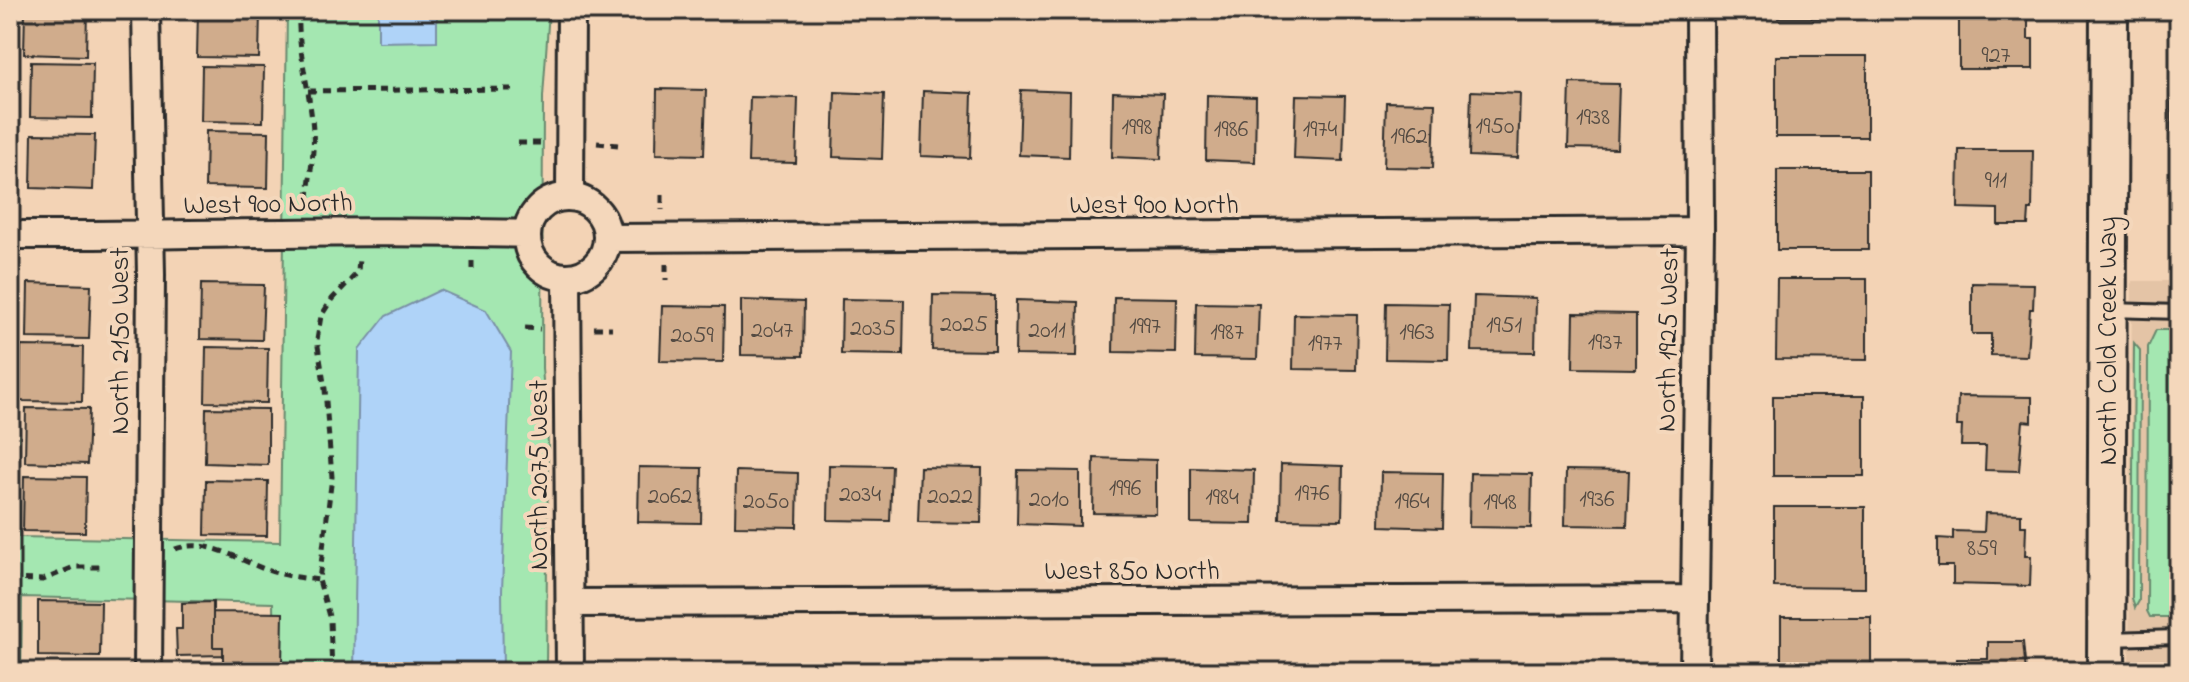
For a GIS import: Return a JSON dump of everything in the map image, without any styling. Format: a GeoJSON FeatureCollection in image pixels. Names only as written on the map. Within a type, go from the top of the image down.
{"type":"FeatureCollection","features":[{"type":"Feature","properties":{"kind":"street","name":"North 2150 West"},"geometry":{"type":"LineString","coordinates":[[146,10],[150,236],[148,672]]}},
{"type":"Feature","properties":{"kind":"street"},"geometry":{"type":"LineString","coordinates":[[570,197],[571,10]]}},
{"type":"Feature","properties":{"kind":"street","name":"North 1925 West"},"geometry":{"type":"LineString","coordinates":[[1694,672],[1700,231],[1699,10]]}},
{"type":"Feature","properties":{"kind":"street","name":"North Cold Creek Way"},"geometry":{"type":"LineString","coordinates":[[2106,655],[2109,10]]}},
{"type":"Feature","properties":{"kind":"street"},"geometry":{"type":"LineString","coordinates":[[570,197],[583,200],[598,210],[608,238],[601,260],[590,270],[567,277],[551,274],[540,266],[529,247],[527,234],[531,219],[540,208],[552,200],[570,197]]}},
{"type":"Feature","properties":{"kind":"street","name":"West 900 North"},"geometry":{"type":"LineString","coordinates":[[608,238],[1700,231]]}},
{"type":"Feature","properties":{"kind":"street","name":"West 900 North"},"geometry":{"type":"LineString","coordinates":[[10,235],[527,234]]}},
{"type":"Feature","properties":{"kind":"street","name":"North 2075 West"},"geometry":{"type":"LineString","coordinates":[[567,277],[570,672]]}},
{"type":"Feature","properties":{"kind":"street","name":"West 850 North"},"geometry":{"type":"LineString","coordinates":[[570,603],[1693,599]]}},
{"type":"Feature","properties":{"kind":"lane"},"geometry":{"type":"LineString","coordinates":[[2106,310],[2179,312]]}},
{"type":"Feature","properties":{"kind":"lane"},"geometry":{"type":"LineString","coordinates":[[2106,655],[2179,637]]}},
{"type":"Feature","properties":{"kind":"path"},"geometry":{"type":"LineString","coordinates":[[10,10],[10,53]]}},
{"type":"Feature","properties":{"kind":"path"},"geometry":{"type":"LineString","coordinates":[[299,10],[298,37],[314,131],[308,200]]}},
{"type":"Feature","properties":{"kind":"path"},"geometry":{"type":"LineString","coordinates":[[308,91],[516,89]]}},
{"type":"Feature","properties":{"kind":"path"},"geometry":{"type":"LineString","coordinates":[[518,143],[540,143]]}},
{"type":"Feature","properties":{"kind":"path"},"geometry":{"type":"LineString","coordinates":[[597,143],[618,145]]}},
{"type":"Feature","properties":{"kind":"path"},"geometry":{"type":"LineString","coordinates":[[662,195],[662,211]]}},
{"type":"Feature","properties":{"kind":"path"},"geometry":{"type":"LineString","coordinates":[[332,672],[330,620],[319,580],[332,477],[325,389],[317,340],[321,316],[332,299],[358,272],[359,257]]}},
{"type":"Feature","properties":{"kind":"path"},"geometry":{"type":"LineString","coordinates":[[472,260],[472,274]]}},
{"type":"Feature","properties":{"kind":"path"},"geometry":{"type":"LineString","coordinates":[[666,263],[666,280]]}},
{"type":"Feature","properties":{"kind":"path"},"geometry":{"type":"LineString","coordinates":[[525,328],[545,329]]}},
{"type":"Feature","properties":{"kind":"path"},"geometry":{"type":"LineString","coordinates":[[593,328],[612,328]]}},
{"type":"Feature","properties":{"kind":"path"},"geometry":{"type":"LineString","coordinates":[[10,507],[10,666]]}},
{"type":"Feature","properties":{"kind":"path"},"geometry":{"type":"LineString","coordinates":[[168,551],[187,545],[203,545],[267,570],[319,580]]}},
{"type":"Feature","properties":{"kind":"path"},"geometry":{"type":"LineString","coordinates":[[10,579],[43,580],[74,567],[102,567]]}},
{"type":"Feature","properties":{"kind":"shaded area"},"geometry":{"type":"Polygon","coordinates":[[[2132,281],[2179,281],[2179,672],[2129,672],[2132,281]]]}},
{"type":"Feature","properties":{"kind":"green space"},"geometry":{"type":"Polygon","coordinates":[[[10,10],[16,10],[19,537],[280,542],[287,10],[549,10],[543,97],[542,368],[548,443],[546,672],[274,672],[273,603],[22,597],[21,672],[10,672],[10,10]]]}},
{"type":"Feature","properties":{"kind":"green space"},"geometry":{"type":"Polygon","coordinates":[[[2156,330],[2179,330],[2179,347],[2175,345],[2172,579],[2179,584],[2179,617],[2150,617],[2147,611],[2148,347],[2156,330]]]}},
{"type":"Feature","properties":{"kind":"green space"},"geometry":{"type":"Polygon","coordinates":[[[2134,343],[2140,350],[2139,601],[2135,608],[2132,599],[2134,343]]]}},
{"type":"Feature","properties":{"kind":"water"},"geometry":{"type":"Polygon","coordinates":[[[378,10],[437,10],[437,41],[378,42],[378,10]]]}},
{"type":"Feature","properties":{"kind":"water"},"geometry":{"type":"Polygon","coordinates":[[[440,290],[486,310],[511,352],[502,591],[503,672],[354,672],[359,350],[386,316],[440,290]]]}},
{"type":"Feature","properties":{"kind":"building"},"geometry":{"type":"Polygon","coordinates":[[[25,10],[87,10],[86,56],[24,54],[25,10]]]}},
{"type":"Feature","properties":{"kind":"building"},"geometry":{"type":"Polygon","coordinates":[[[198,10],[260,10],[259,58],[197,57],[198,10]]]}},
{"type":"Feature","properties":{"kind":"building"},"geometry":{"type":"Polygon","coordinates":[[[1778,10],[1869,10],[1869,18],[1778,18],[1778,10]]]}},
{"type":"Feature","properties":{"kind":"building"},"geometry":{"type":"Polygon","coordinates":[[[1990,10],[2028,11],[2028,39],[2033,39],[2033,69],[1959,69],[1959,13],[1990,13],[1990,10]]]}},
{"type":"Feature","properties":{"kind":"building"},"geometry":{"type":"Polygon","coordinates":[[[1776,56],[1867,56],[1867,137],[1776,137],[1776,56]]]}},
{"type":"Feature","properties":{"kind":"building"},"geometry":{"type":"Polygon","coordinates":[[[31,62],[93,63],[92,118],[30,117],[31,62]]]}},
{"type":"Feature","properties":{"kind":"building"},"geometry":{"type":"Polygon","coordinates":[[[202,66],[264,67],[263,122],[201,121],[202,66]]]}},
{"type":"Feature","properties":{"kind":"building"},"geometry":{"type":"Polygon","coordinates":[[[1570,83],[1619,84],[1617,149],[1568,148],[1570,83]]]}},
{"type":"Feature","properties":{"kind":"building"},"geometry":{"type":"Polygon","coordinates":[[[657,89],[706,90],[704,155],[656,154],[657,89]]]}},
{"type":"Feature","properties":{"kind":"building"},"geometry":{"type":"Polygon","coordinates":[[[1021,90],[1070,92],[1069,157],[1019,155],[1021,90]]]}},
{"type":"Feature","properties":{"kind":"building"},"geometry":{"type":"Polygon","coordinates":[[[923,91],[972,93],[970,158],[921,156],[923,91]]]}},
{"type":"Feature","properties":{"kind":"building"},"geometry":{"type":"Polygon","coordinates":[[[1471,91],[1520,93],[1518,158],[1469,156],[1471,91]]]}},
{"type":"Feature","properties":{"kind":"building"},"geometry":{"type":"Polygon","coordinates":[[[835,92],[884,94],[882,159],[833,157],[835,92]]]}},
{"type":"Feature","properties":{"kind":"building"},"geometry":{"type":"Polygon","coordinates":[[[1113,92],[1163,94],[1161,159],[1112,157],[1113,92]]]}},
{"type":"Feature","properties":{"kind":"building"},"geometry":{"type":"Polygon","coordinates":[[[1207,95],[1256,97],[1255,162],[1206,160],[1207,95]]]}},
{"type":"Feature","properties":{"kind":"building"},"geometry":{"type":"Polygon","coordinates":[[[1296,95],[1345,96],[1343,161],[1294,159],[1296,95]]]}},
{"type":"Feature","properties":{"kind":"building"},"geometry":{"type":"Polygon","coordinates":[[[2171,95],[2179,95],[2179,176],[2171,176],[2171,95]]]}},
{"type":"Feature","properties":{"kind":"building"},"geometry":{"type":"Polygon","coordinates":[[[750,97],[798,98],[796,163],[748,162],[750,97]]]}},
{"type":"Feature","properties":{"kind":"building"},"geometry":{"type":"Polygon","coordinates":[[[1386,102],[1435,103],[1433,168],[1384,167],[1386,102]]]}},
{"type":"Feature","properties":{"kind":"building"},"geometry":{"type":"Polygon","coordinates":[[[206,131],[269,132],[268,188],[205,187],[206,131]]]}},
{"type":"Feature","properties":{"kind":"building"},"geometry":{"type":"Polygon","coordinates":[[[32,134],[95,135],[93,190],[31,188],[32,134]]]}},
{"type":"Feature","properties":{"kind":"building"},"geometry":{"type":"Polygon","coordinates":[[[1959,150],[2033,150],[2032,210],[2029,210],[2028,225],[1998,225],[1998,209],[1958,208],[1959,150]]]}},
{"type":"Feature","properties":{"kind":"building"},"geometry":{"type":"Polygon","coordinates":[[[1777,170],[1868,170],[1868,250],[1777,250],[1777,170]]]}},
{"type":"Feature","properties":{"kind":"building"},"geometry":{"type":"Polygon","coordinates":[[[1777,279],[1867,279],[1867,360],[1776,359],[1777,279]]]}},
{"type":"Feature","properties":{"kind":"building"},"geometry":{"type":"Polygon","coordinates":[[[28,283],[91,285],[89,339],[27,338],[28,283]]]}},
{"type":"Feature","properties":{"kind":"building"},"geometry":{"type":"Polygon","coordinates":[[[1972,283],[2034,284],[2027,356],[1991,355],[1991,334],[1972,334],[1972,283]]]}},
{"type":"Feature","properties":{"kind":"building"},"geometry":{"type":"Polygon","coordinates":[[[201,284],[264,285],[262,340],[200,339],[201,284]]]}},
{"type":"Feature","properties":{"kind":"building"},"geometry":{"type":"Polygon","coordinates":[[[933,295],[995,296],[995,351],[932,350],[933,295]]]}},
{"type":"Feature","properties":{"kind":"building"},"geometry":{"type":"Polygon","coordinates":[[[1474,296],[1536,298],[1535,352],[1472,351],[1474,296]]]}},
{"type":"Feature","properties":{"kind":"building"},"geometry":{"type":"Polygon","coordinates":[[[1114,297],[1177,298],[1176,353],[1113,352],[1114,297]]]}},
{"type":"Feature","properties":{"kind":"building"},"geometry":{"type":"Polygon","coordinates":[[[842,299],[904,300],[903,355],[841,354],[842,299]]]}},
{"type":"Feature","properties":{"kind":"building"},"geometry":{"type":"Polygon","coordinates":[[[741,300],[804,302],[803,356],[741,355],[741,300]]]}},
{"type":"Feature","properties":{"kind":"building"},"geometry":{"type":"Polygon","coordinates":[[[1016,300],[1078,302],[1077,356],[1015,355],[1016,300]]]}},
{"type":"Feature","properties":{"kind":"building"},"geometry":{"type":"Polygon","coordinates":[[[1196,303],[1259,304],[1257,359],[1195,358],[1196,303]]]}},
{"type":"Feature","properties":{"kind":"building"},"geometry":{"type":"Polygon","coordinates":[[[1386,303],[1449,304],[1448,360],[1385,359],[1386,303]]]}},
{"type":"Feature","properties":{"kind":"building"},"geometry":{"type":"Polygon","coordinates":[[[662,306],[724,307],[723,362],[660,361],[662,306]]]}},
{"type":"Feature","properties":{"kind":"building"},"geometry":{"type":"Polygon","coordinates":[[[1574,313],[1636,314],[1636,369],[1573,368],[1574,313]]]}},
{"type":"Feature","properties":{"kind":"building"},"geometry":{"type":"Polygon","coordinates":[[[1294,314],[1357,315],[1356,370],[1293,369],[1294,314]]]}},
{"type":"Feature","properties":{"kind":"building"},"geometry":{"type":"Polygon","coordinates":[[[21,346],[83,347],[82,402],[20,401],[21,346]]]}},
{"type":"Feature","properties":{"kind":"building"},"geometry":{"type":"Polygon","coordinates":[[[206,347],[268,348],[267,403],[205,402],[206,347]]]}},
{"type":"Feature","properties":{"kind":"building"},"geometry":{"type":"Polygon","coordinates":[[[1773,396],[1864,396],[1864,476],[1773,476],[1773,396]]]}},
{"type":"Feature","properties":{"kind":"building"},"geometry":{"type":"Polygon","coordinates":[[[1958,396],[2032,397],[2032,422],[2023,421],[2019,471],[1985,470],[1986,446],[1961,446],[1962,426],[1957,426],[1958,396]]]}},
{"type":"Feature","properties":{"kind":"building"},"geometry":{"type":"Polygon","coordinates":[[[26,408],[89,409],[87,464],[25,462],[26,408]]]}},
{"type":"Feature","properties":{"kind":"building"},"geometry":{"type":"Polygon","coordinates":[[[206,408],[268,409],[268,465],[205,463],[206,408]]]}},
{"type":"Feature","properties":{"kind":"building"},"geometry":{"type":"Polygon","coordinates":[[[1094,458],[1156,460],[1156,514],[1093,513],[1094,458]]]}},
{"type":"Feature","properties":{"kind":"building"},"geometry":{"type":"Polygon","coordinates":[[[1281,464],[1343,466],[1342,520],[1280,519],[1281,464]]]}},
{"type":"Feature","properties":{"kind":"building"},"geometry":{"type":"Polygon","coordinates":[[[829,465],[892,466],[890,521],[828,520],[829,465]]]}},
{"type":"Feature","properties":{"kind":"building"},"geometry":{"type":"Polygon","coordinates":[[[639,467],[702,468],[701,523],[638,522],[639,467]]]}},
{"type":"Feature","properties":{"kind":"building"},"geometry":{"type":"Polygon","coordinates":[[[920,467],[982,468],[981,523],[918,522],[920,467]]]}},
{"type":"Feature","properties":{"kind":"building"},"geometry":{"type":"Polygon","coordinates":[[[1191,468],[1254,470],[1253,524],[1191,523],[1191,468]]]}},
{"type":"Feature","properties":{"kind":"building"},"geometry":{"type":"Polygon","coordinates":[[[1018,470],[1080,471],[1080,526],[1017,524],[1018,470]]]}},
{"type":"Feature","properties":{"kind":"building"},"geometry":{"type":"Polygon","coordinates":[[[1566,470],[1629,471],[1627,526],[1565,525],[1566,470]]]}},
{"type":"Feature","properties":{"kind":"building"},"geometry":{"type":"Polygon","coordinates":[[[736,471],[798,473],[797,527],[735,526],[736,471]]]}},
{"type":"Feature","properties":{"kind":"building"},"geometry":{"type":"Polygon","coordinates":[[[1381,472],[1443,473],[1442,528],[1380,526],[1381,472]]]}},
{"type":"Feature","properties":{"kind":"building"},"geometry":{"type":"Polygon","coordinates":[[[1470,473],[1532,474],[1531,528],[1469,527],[1470,473]]]}},
{"type":"Feature","properties":{"kind":"building"},"geometry":{"type":"Polygon","coordinates":[[[24,476],[86,477],[85,532],[23,531],[24,476]]]}},
{"type":"Feature","properties":{"kind":"building"},"geometry":{"type":"Polygon","coordinates":[[[206,480],[268,481],[267,536],[205,535],[206,480]]]}},
{"type":"Feature","properties":{"kind":"building"},"geometry":{"type":"Polygon","coordinates":[[[1774,507],[1865,507],[1865,588],[1774,587],[1774,507]]]}},
{"type":"Feature","properties":{"kind":"building"},"geometry":{"type":"Polygon","coordinates":[[[1985,513],[2021,514],[2021,526],[2026,526],[2025,556],[2031,556],[2030,586],[1953,584],[1953,566],[1938,566],[1938,538],[1953,539],[1953,531],[1984,532],[1985,513]]]}},
{"type":"Feature","properties":{"kind":"building"},"geometry":{"type":"Polygon","coordinates":[[[38,601],[101,602],[100,657],[38,656],[38,601]]]}},
{"type":"Feature","properties":{"kind":"building"},"geometry":{"type":"Polygon","coordinates":[[[213,602],[213,647],[223,647],[223,655],[177,656],[176,629],[182,629],[182,603],[213,602]]]}},
{"type":"Feature","properties":{"kind":"building"},"geometry":{"type":"Polygon","coordinates":[[[213,612],[283,613],[282,666],[223,666],[223,647],[213,647],[213,612]]]}},
{"type":"Feature","properties":{"kind":"building"},"geometry":{"type":"Polygon","coordinates":[[[1781,617],[1871,617],[1871,672],[1781,672],[1781,617]]]}},
{"type":"Feature","properties":{"kind":"building"},"geometry":{"type":"Polygon","coordinates":[[[1988,642],[2023,642],[2026,672],[1942,672],[1942,668],[1957,668],[1957,659],[1988,659],[1988,642]]]}}]}
